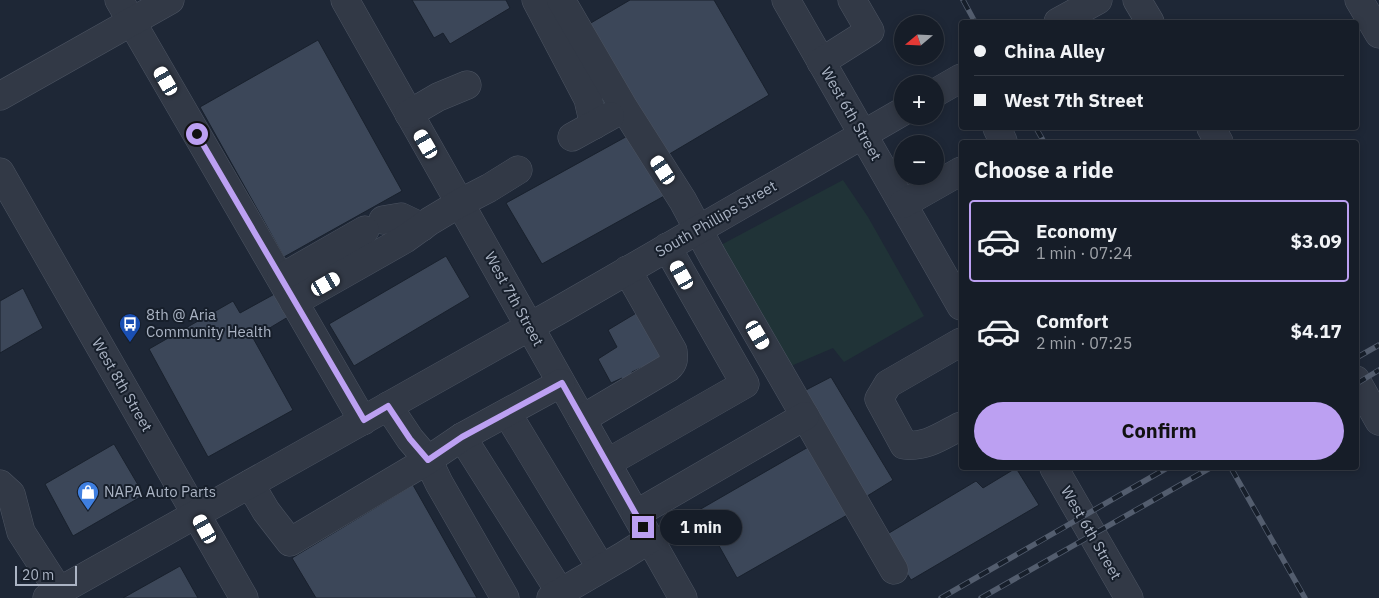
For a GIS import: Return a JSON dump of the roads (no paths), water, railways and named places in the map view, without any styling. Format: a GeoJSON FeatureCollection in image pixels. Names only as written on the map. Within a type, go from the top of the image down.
{"type":"FeatureCollection","features":[{"type":"Feature","properties":{"kind":"street"},"geometry":{"type":"LineString","coordinates":[[0,96],[126,11],[170,0]]}},
{"type":"Feature","properties":{"kind":"street","name":"West 7th Street"},"geometry":{"type":"LineString","coordinates":[[345,0],[650,539],[679,597]]}},
{"type":"Feature","properties":{"kind":"street"},"geometry":{"type":"LineString","coordinates":[[536,0],[588,99],[583,131],[624,108]]}},
{"type":"Feature","properties":{"kind":"street"},"geometry":{"type":"LineString","coordinates":[[561,0],[624,108],[683,201],[697,230],[894,570]]}},
{"type":"Feature","properties":{"kind":"street","name":"West 6th Street"},"geometry":{"type":"LineString","coordinates":[[786,0],[959,302]]}},
{"type":"Feature","properties":{"kind":"street"},"geometry":{"type":"LineString","coordinates":[[821,62],[870,31],[852,0]]}},
{"type":"Feature","properties":{"kind":"street"},"geometry":{"type":"LineString","coordinates":[[1062,20],[1098,0]]}},
{"type":"Feature","properties":{"kind":"street"},"geometry":{"type":"LineString","coordinates":[[1137,0],[1149,20]]}},
{"type":"Feature","properties":{"kind":"street"},"geometry":{"type":"LineString","coordinates":[[1358,0],[1379,34]]}},
{"type":"Feature","properties":{"kind":"street"},"geometry":{"type":"LineString","coordinates":[[126,11],[364,420]]}},
{"type":"Feature","properties":{"kind":"street"},"geometry":{"type":"LineString","coordinates":[[944,88],[959,79]]}},
{"type":"Feature","properties":{"kind":"street"},"geometry":{"type":"LineString","coordinates":[[409,114],[467,85]]}},
{"type":"Feature","properties":{"kind":"street","name":"South Phillips Street"},"geometry":{"type":"LineString","coordinates":[[53,595],[530,327],[894,117]]}},
{"type":"Feature","properties":{"kind":"street"},"geometry":{"type":"LineString","coordinates":[[294,302],[405,239],[460,203],[518,170]]}},
{"type":"Feature","properties":{"kind":"street","name":"West 8th Street"},"geometry":{"type":"LineString","coordinates":[[0,172],[244,598]]}},
{"type":"Feature","properties":{"kind":"street"},"geometry":{"type":"LineString","coordinates":[[903,204],[959,172]]}},
{"type":"Feature","properties":{"kind":"street"},"geometry":{"type":"LineString","coordinates":[[280,278],[374,225],[401,217],[422,227]]}},
{"type":"Feature","properties":{"kind":"street"},"geometry":{"type":"LineString","coordinates":[[667,247],[745,384]]}},
{"type":"Feature","properties":{"kind":"street"},"geometry":{"type":"LineString","coordinates":[[582,419],[668,368],[674,360],[672,351],[627,270]]}},
{"type":"Feature","properties":{"kind":"street"},"geometry":{"type":"LineString","coordinates":[[959,343],[888,384],[879,399],[904,445],[928,444],[959,427]]}},
{"type":"Feature","properties":{"kind":"street"},"geometry":{"type":"LineString","coordinates":[[607,463],[776,366]]}},
{"type":"Feature","properties":{"kind":"street"},"geometry":{"type":"LineString","coordinates":[[250,484],[266,511],[290,542],[428,460],[462,437],[562,383]]}},
{"type":"Feature","properties":{"kind":"street"},"geometry":{"type":"LineString","coordinates":[[1359,385],[1379,421]]}},
{"type":"Feature","properties":{"kind":"street"},"geometry":{"type":"LineString","coordinates":[[388,406],[410,439],[428,460],[439,483],[506,598]]}},
{"type":"Feature","properties":{"kind":"street"},"geometry":{"type":"LineString","coordinates":[[507,413],[601,568]]}},
{"type":"Feature","properties":{"kind":"street"},"geometry":{"type":"LineString","coordinates":[[636,514],[805,416]]}},
{"type":"Feature","properties":{"kind":"street"},"geometry":{"type":"LineString","coordinates":[[462,437],[556,595],[650,539]]}},
{"type":"Feature","properties":{"kind":"street","name":"West 6th Street"},"geometry":{"type":"LineString","coordinates":[[1055,470],[1128,598]]}},
{"type":"Feature","properties":{"kind":"street"},"geometry":{"type":"LineString","coordinates":[[0,484],[11,494],[21,532],[53,595]]}},
{"type":"Feature","properties":{"kind":"railway"},"geometry":{"type":"LineString","coordinates":[[963,0],[974,20]]}},
{"type":"Feature","properties":{"kind":"railway"},"geometry":{"type":"LineString","coordinates":[[1037,130],[1043,140]]}},
{"type":"Feature","properties":{"kind":"railway"},"geometry":{"type":"LineString","coordinates":[[1359,356],[1379,345]]}},
{"type":"Feature","properties":{"kind":"railway"},"geometry":{"type":"LineString","coordinates":[[1359,382],[1379,370]]}},
{"type":"Feature","properties":{"kind":"railway"},"geometry":{"type":"LineString","coordinates":[[941,598],[1164,470]]}},
{"type":"Feature","properties":{"kind":"railway"},"geometry":{"type":"LineString","coordinates":[[981,598],[1206,470]]}},
{"type":"Feature","properties":{"kind":"railway"},"geometry":{"type":"LineString","coordinates":[[1232,470],[1305,598]]}},
{"type":"Feature","properties":{"kind":"place","name":"8th @ Aria Community Health"},"geometry":{"type":"Point","coordinates":[130,343]}},
{"type":"Feature","properties":{"kind":"place","name":"NAPA Auto Parts"},"geometry":{"type":"Point","coordinates":[88,511]}}]}
